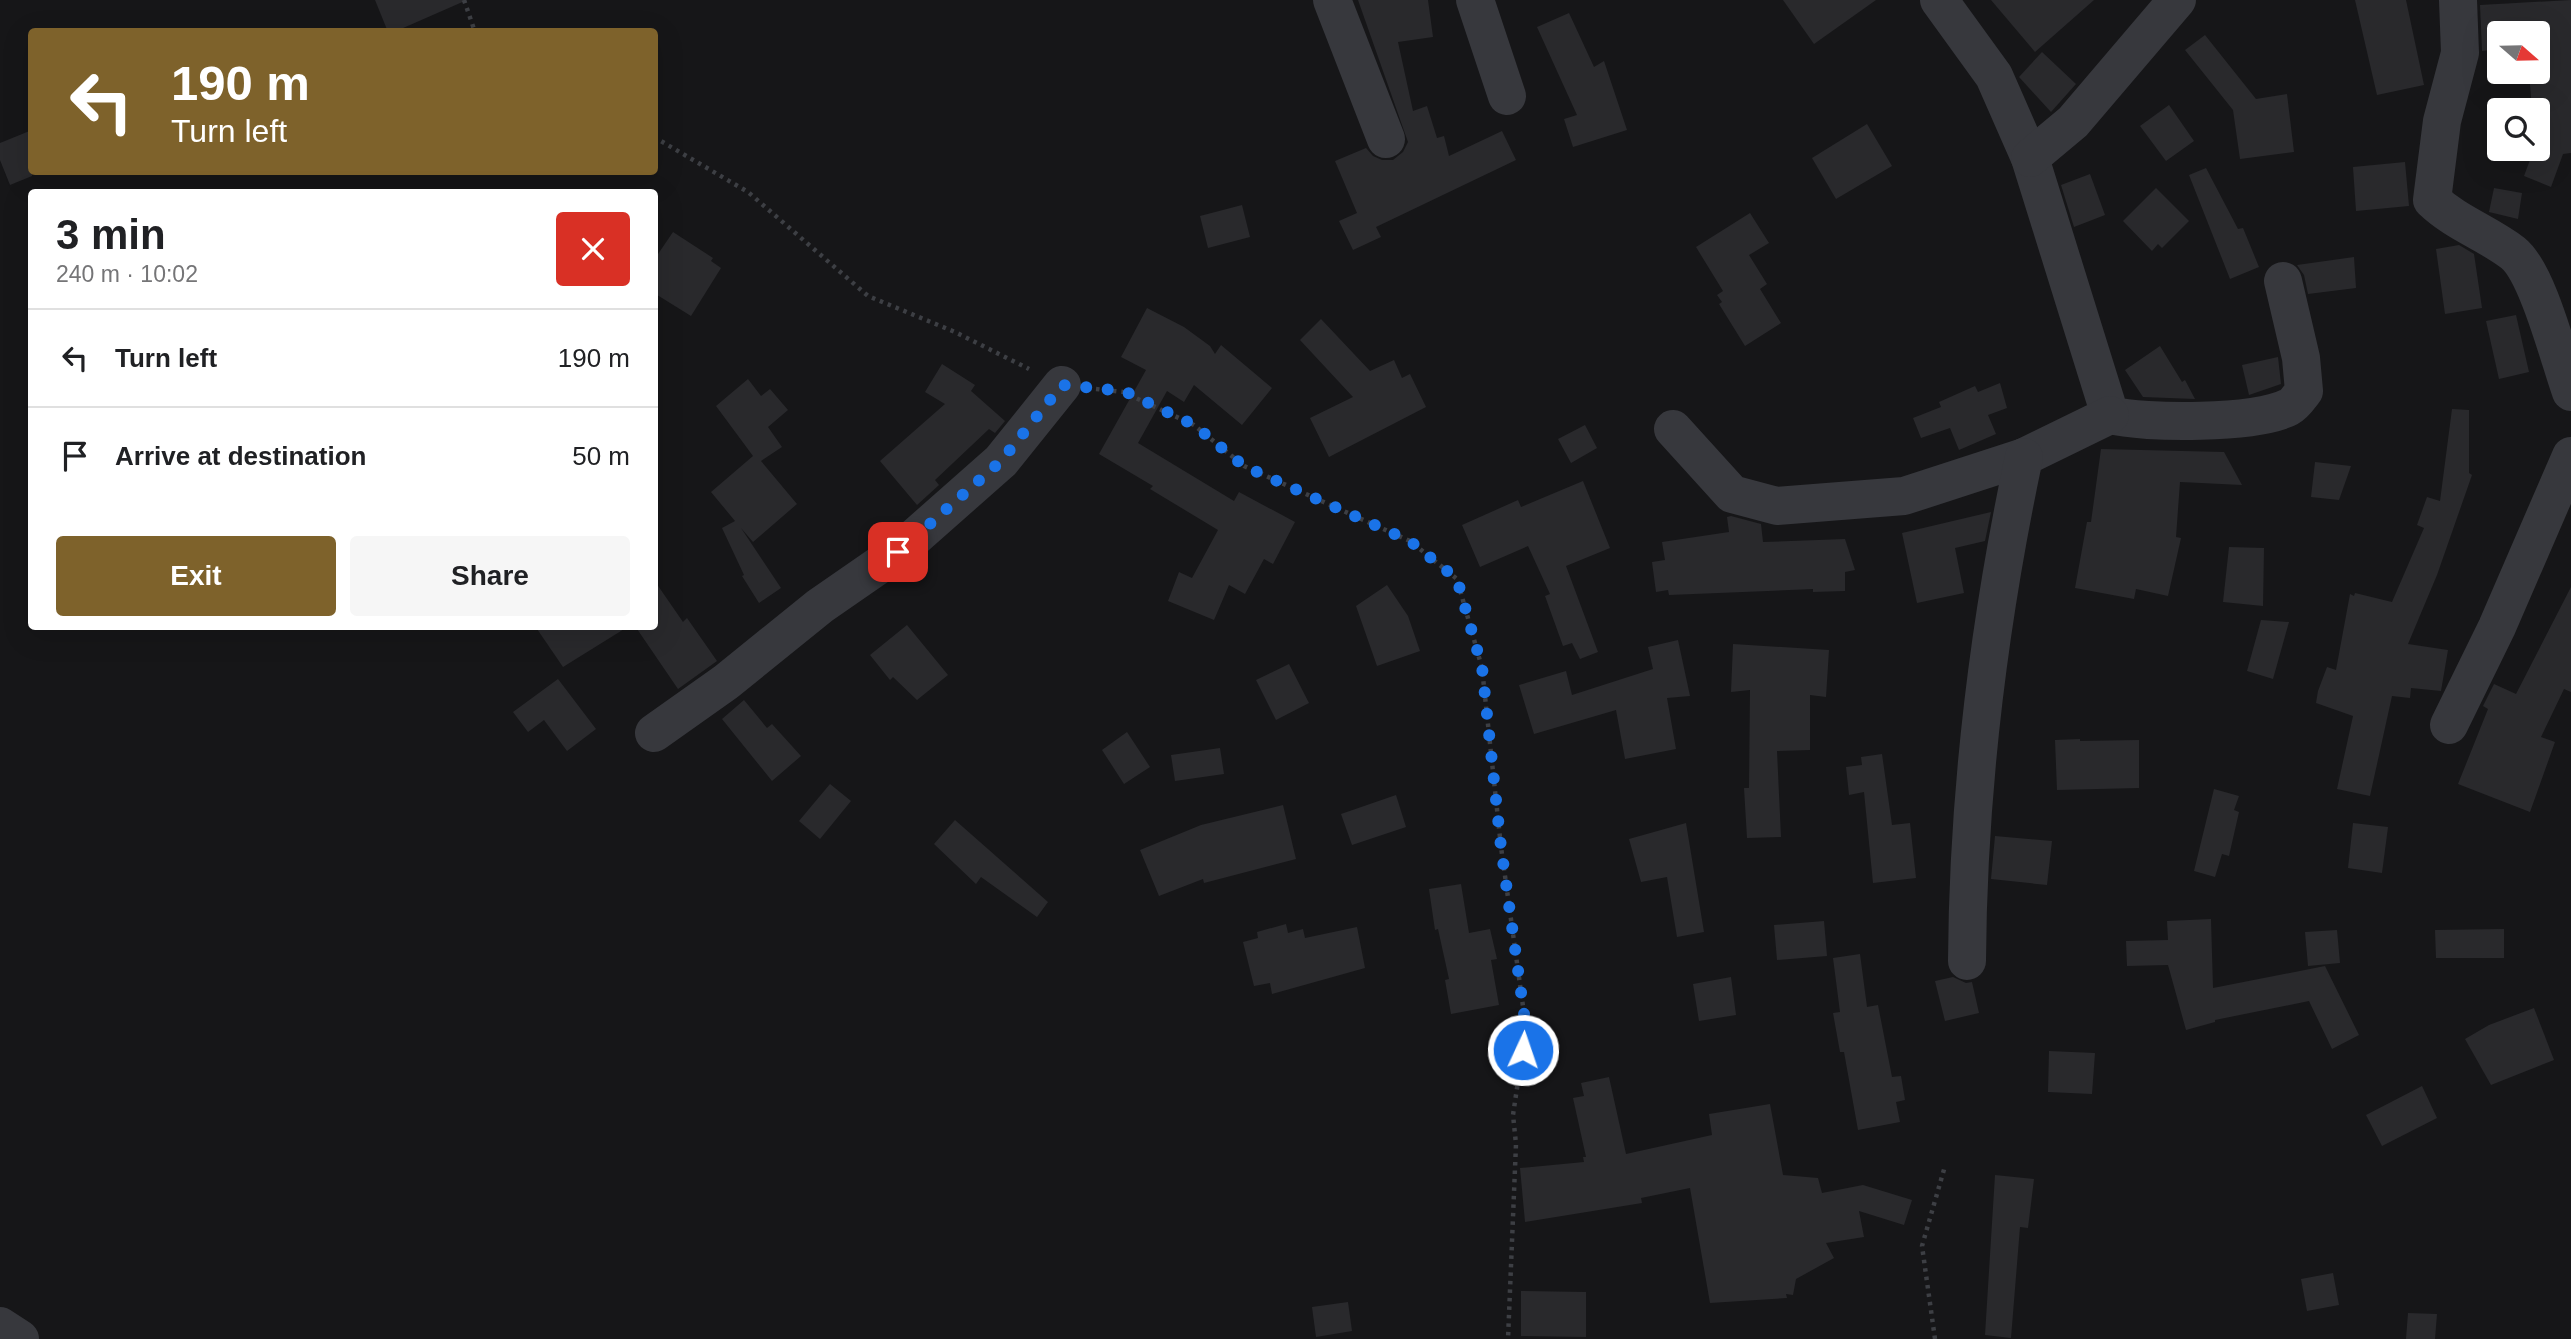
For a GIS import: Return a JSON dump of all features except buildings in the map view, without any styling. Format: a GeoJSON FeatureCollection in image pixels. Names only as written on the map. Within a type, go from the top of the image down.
{"type":"FeatureCollection","features":[{"type":"Feature","properties":{"kind":"street"},"geometry":{"type":"LineString","coordinates":[[1332,0],[1386,139]]}},
{"type":"Feature","properties":{"kind":"street"},"geometry":{"type":"LineString","coordinates":[[1475,0],[1507,96]]}},
{"type":"Feature","properties":{"kind":"street"},"geometry":{"type":"LineString","coordinates":[[1939,0],[1994,76],[2030,158],[2110,415]]}},
{"type":"Feature","properties":{"kind":"street"},"geometry":{"type":"LineString","coordinates":[[2030,158],[2073,122],[2177,0]]}},
{"type":"Feature","properties":{"kind":"street"},"geometry":{"type":"LineString","coordinates":[[2458,0],[2459,53],[2442,121],[2432,180],[2432,200],[2449,216],[2514,253],[2528,270],[2571,392]]}},
{"type":"Feature","properties":{"kind":"street"},"geometry":{"type":"LineString","coordinates":[[1673,429],[1732,494],[1777,506],[1904,496],[2024,457],[2110,415],[2133,421],[2193,421],[2270,413],[2291,407],[2304,391],[2301,358],[2283,281]]}},
{"type":"Feature","properties":{"kind":"street"},"geometry":{"type":"LineString","coordinates":[[654,733],[726,682],[820,606],[898,552],[1001,461],[1062,385]]}},
{"type":"Feature","properties":{"kind":"street"},"geometry":{"type":"LineString","coordinates":[[2449,725],[2497,627],[2571,456]]}},
{"type":"Feature","properties":{"kind":"street"},"geometry":{"type":"LineString","coordinates":[[1966,961],[1967,869],[1991,637],[2003,555],[2024,457]]}},
{"type":"Feature","properties":{"kind":"street"},"geometry":{"type":"LineString","coordinates":[[0,1326],[20,1339]]}},
{"type":"Feature","properties":{"kind":"path"},"geometry":{"type":"LineString","coordinates":[[464,0],[474,28]]}},
{"type":"Feature","properties":{"kind":"path"},"geometry":{"type":"LineString","coordinates":[[658,139],[748,192],[868,296],[955,332],[1062,385],[1124,391],[1194,425],[1244,466],[1410,541],[1457,579],[1482,667],[1501,847],[1526,1028],[1513,1115],[1516,1144],[1508,1339]]}},
{"type":"Feature","properties":{"kind":"path"},"geometry":{"type":"LineString","coordinates":[[1935,1339],[1922,1246],[1945,1166]]}},
{"type":"Feature","properties":{"kind":"route"},"geometry":{"type":"LineString","coordinates":[[898,552],[1001,461],[1062,385],[1124,391],[1194,425],[1244,466],[1410,541],[1457,579],[1482,667],[1501,847],[1526,1028],[1523,1050]]}}]}
